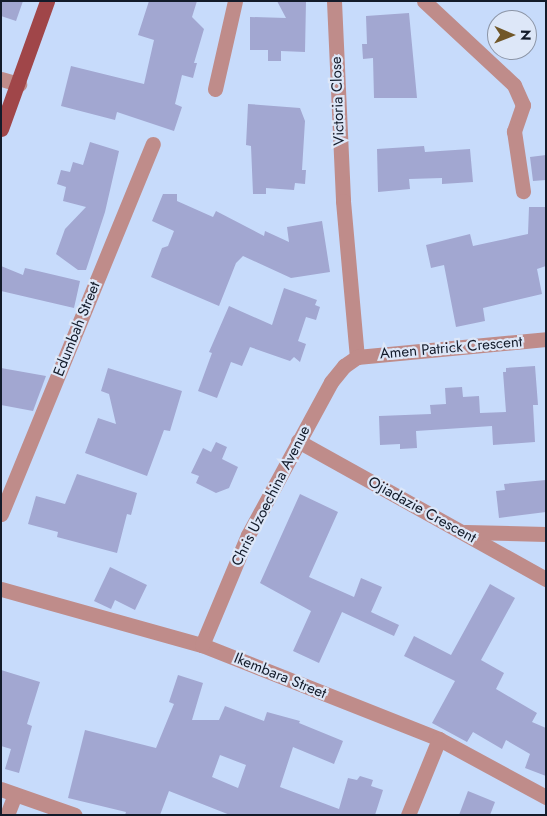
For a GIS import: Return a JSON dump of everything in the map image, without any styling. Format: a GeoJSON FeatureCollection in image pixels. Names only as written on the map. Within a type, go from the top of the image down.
{"type":"FeatureCollection","features":[{"type":"Feature","properties":{"kind":"main road"},"geometry":{"type":"LineString","coordinates":[[1,129],[19,84],[47,1]]}},
{"type":"Feature","properties":{"kind":"street"},"geometry":{"type":"LineString","coordinates":[[214,89],[235,1]]}},
{"type":"Feature","properties":{"kind":"street","name":"Victoria Close"},"geometry":{"type":"LineString","coordinates":[[334,1],[343,201],[357,357]]}},
{"type":"Feature","properties":{"kind":"street"},"geometry":{"type":"LineString","coordinates":[[424,1],[514,85],[523,105],[514,131],[523,191]]}},
{"type":"Feature","properties":{"kind":"street"},"geometry":{"type":"LineString","coordinates":[[1,79],[19,84]]}},
{"type":"Feature","properties":{"kind":"street","name":"Edumbah Street"},"geometry":{"type":"LineString","coordinates":[[1,514],[153,144]]}},
{"type":"Feature","properties":{"kind":"street","name":"Amen Patrick Crescent"},"geometry":{"type":"LineString","coordinates":[[357,357],[546,339]]}},
{"type":"Feature","properties":{"kind":"street","name":"Chris Uzoechina Avenue"},"geometry":{"type":"LineString","coordinates":[[202,645],[248,535],[298,441],[331,382],[344,366],[357,357]]}},
{"type":"Feature","properties":{"kind":"street","name":"Ojiadazie Crescent"},"geometry":{"type":"LineString","coordinates":[[298,441],[546,579]]}},
{"type":"Feature","properties":{"kind":"street"},"geometry":{"type":"LineString","coordinates":[[461,532],[546,534]]}},
{"type":"Feature","properties":{"kind":"street","name":"Ikembara Street"},"geometry":{"type":"LineString","coordinates":[[1,589],[202,645],[438,739],[546,796]]}},
{"type":"Feature","properties":{"kind":"street"},"geometry":{"type":"LineString","coordinates":[[408,815],[438,739]]}},
{"type":"Feature","properties":{"kind":"street"},"geometry":{"type":"LineString","coordinates":[[7,815],[8,791],[75,815]]}},
{"type":"Feature","properties":{"kind":"building"},"geometry":{"type":"Polygon","coordinates":[[[1,1],[23,1],[16,21],[1,16],[1,1]]]}},
{"type":"Feature","properties":{"kind":"building"},"geometry":{"type":"Polygon","coordinates":[[[149,1],[197,1],[192,17],[204,29],[194,63],[197,63],[193,78],[182,75],[175,104],[182,107],[174,131],[117,112],[115,120],[61,106],[71,66],[144,84],[154,40],[138,35],[149,1]]]}},
{"type":"Feature","properties":{"kind":"building"},"geometry":{"type":"Polygon","coordinates":[[[277,1],[306,1],[305,52],[281,51],[281,61],[268,61],[268,50],[250,50],[250,17],[286,18],[277,1]]]}},
{"type":"Feature","properties":{"kind":"building"},"geometry":{"type":"Polygon","coordinates":[[[409,13],[417,98],[374,98],[373,58],[363,59],[362,44],[367,44],[366,16],[409,13]]]}},
{"type":"Feature","properties":{"kind":"building"},"geometry":{"type":"Polygon","coordinates":[[[248,104],[300,108],[305,121],[302,170],[306,170],[305,184],[295,183],[294,190],[266,188],[266,194],[253,194],[251,146],[246,145],[248,104]]]}},
{"type":"Feature","properties":{"kind":"building"},"geometry":{"type":"Polygon","coordinates":[[[90,142],[119,151],[105,212],[86,270],[78,270],[56,254],[65,229],[86,207],[63,201],[66,187],[57,184],[61,170],[70,172],[73,162],[83,165],[90,142]]]}},
{"type":"Feature","properties":{"kind":"building"},"geometry":{"type":"Polygon","coordinates":[[[424,146],[425,152],[470,149],[473,182],[442,184],[442,178],[409,179],[410,189],[378,192],[377,149],[424,146]]]}},
{"type":"Feature","properties":{"kind":"building"},"geometry":{"type":"Polygon","coordinates":[[[546,155],[546,180],[533,181],[530,157],[546,155]]]}},
{"type":"Feature","properties":{"kind":"building"},"geometry":{"type":"Polygon","coordinates":[[[163,194],[177,194],[177,201],[213,217],[216,211],[264,236],[265,231],[289,242],[287,227],[322,221],[330,272],[291,278],[243,256],[236,263],[219,306],[151,277],[162,248],[168,246],[174,231],[152,221],[163,194]]]}},
{"type":"Feature","properties":{"kind":"building"},"geometry":{"type":"Polygon","coordinates":[[[529,207],[546,207],[546,266],[537,269],[542,294],[483,308],[485,321],[456,327],[444,265],[431,268],[426,245],[470,234],[473,246],[528,234],[529,207]]]}},
{"type":"Feature","properties":{"kind":"building"},"geometry":{"type":"Polygon","coordinates":[[[1,266],[23,275],[25,268],[80,281],[74,308],[1,291],[1,266]]]}},
{"type":"Feature","properties":{"kind":"building"},"geometry":{"type":"Polygon","coordinates":[[[284,288],[317,300],[315,305],[320,307],[316,320],[306,317],[298,341],[306,344],[300,362],[294,357],[290,361],[250,347],[242,366],[231,362],[217,398],[198,391],[212,353],[209,352],[229,306],[272,325],[284,288]]]}},
{"type":"Feature","properties":{"kind":"building"},"geometry":{"type":"Polygon","coordinates":[[[535,366],[538,405],[533,405],[535,442],[493,445],[492,426],[416,431],[417,448],[400,449],[400,444],[380,445],[379,416],[431,414],[430,405],[446,404],[445,388],[462,387],[463,397],[479,396],[480,413],[506,412],[503,372],[506,372],[506,368],[535,366]]]}},
{"type":"Feature","properties":{"kind":"building"},"geometry":{"type":"Polygon","coordinates":[[[1,368],[46,376],[33,411],[1,405],[1,368]]]}},
{"type":"Feature","properties":{"kind":"building"},"geometry":{"type":"Polygon","coordinates":[[[108,368],[182,391],[170,431],[164,430],[147,476],[85,453],[98,418],[116,424],[109,394],[101,391],[108,368]]]}},
{"type":"Feature","properties":{"kind":"building"},"geometry":{"type":"Polygon","coordinates":[[[216,442],[227,447],[222,459],[238,467],[229,488],[216,493],[196,483],[199,476],[191,473],[203,448],[211,452],[216,442]]]}},
{"type":"Feature","properties":{"kind":"building"},"geometry":{"type":"Polygon","coordinates":[[[77,474],[137,493],[131,515],[127,514],[117,553],[57,537],[58,532],[28,524],[36,496],[65,504],[77,474]]]}},
{"type":"Feature","properties":{"kind":"building"},"geometry":{"type":"Polygon","coordinates":[[[546,480],[546,512],[499,518],[496,491],[505,490],[504,484],[546,480]]]}},
{"type":"Feature","properties":{"kind":"building"},"geometry":{"type":"Polygon","coordinates":[[[300,494],[338,512],[309,577],[354,597],[361,578],[382,587],[371,612],[399,625],[394,636],[342,612],[319,663],[293,651],[311,611],[260,583],[300,494]]]}},
{"type":"Feature","properties":{"kind":"building"},"geometry":{"type":"Polygon","coordinates":[[[110,567],[147,585],[135,610],[115,600],[111,609],[94,601],[110,567]]]}},
{"type":"Feature","properties":{"kind":"building"},"geometry":{"type":"Polygon","coordinates":[[[490,584],[515,598],[481,660],[504,673],[496,689],[537,713],[532,722],[546,728],[546,776],[525,768],[530,754],[506,740],[502,749],[473,732],[467,742],[432,723],[455,681],[404,656],[414,636],[451,655],[490,584]]]}},
{"type":"Feature","properties":{"kind":"building"},"geometry":{"type":"Polygon","coordinates":[[[1,670],[40,682],[27,724],[32,726],[19,773],[5,769],[11,749],[1,746],[1,670]]]}},
{"type":"Feature","properties":{"kind":"building"},"geometry":{"type":"Polygon","coordinates":[[[178,675],[203,683],[192,720],[219,720],[225,706],[264,721],[267,712],[300,721],[299,723],[343,741],[334,764],[293,747],[280,787],[339,809],[348,778],[357,780],[360,776],[373,780],[371,786],[383,790],[375,815],[230,815],[169,791],[160,815],[125,815],[126,812],[68,798],[85,730],[156,748],[174,704],[169,702],[178,675]],[[220,755],[212,777],[238,788],[246,765],[220,755]]]}},
{"type":"Feature","properties":{"kind":"building"},"geometry":{"type":"Polygon","coordinates":[[[468,791],[495,802],[490,815],[459,815],[468,791]]]}}]}
